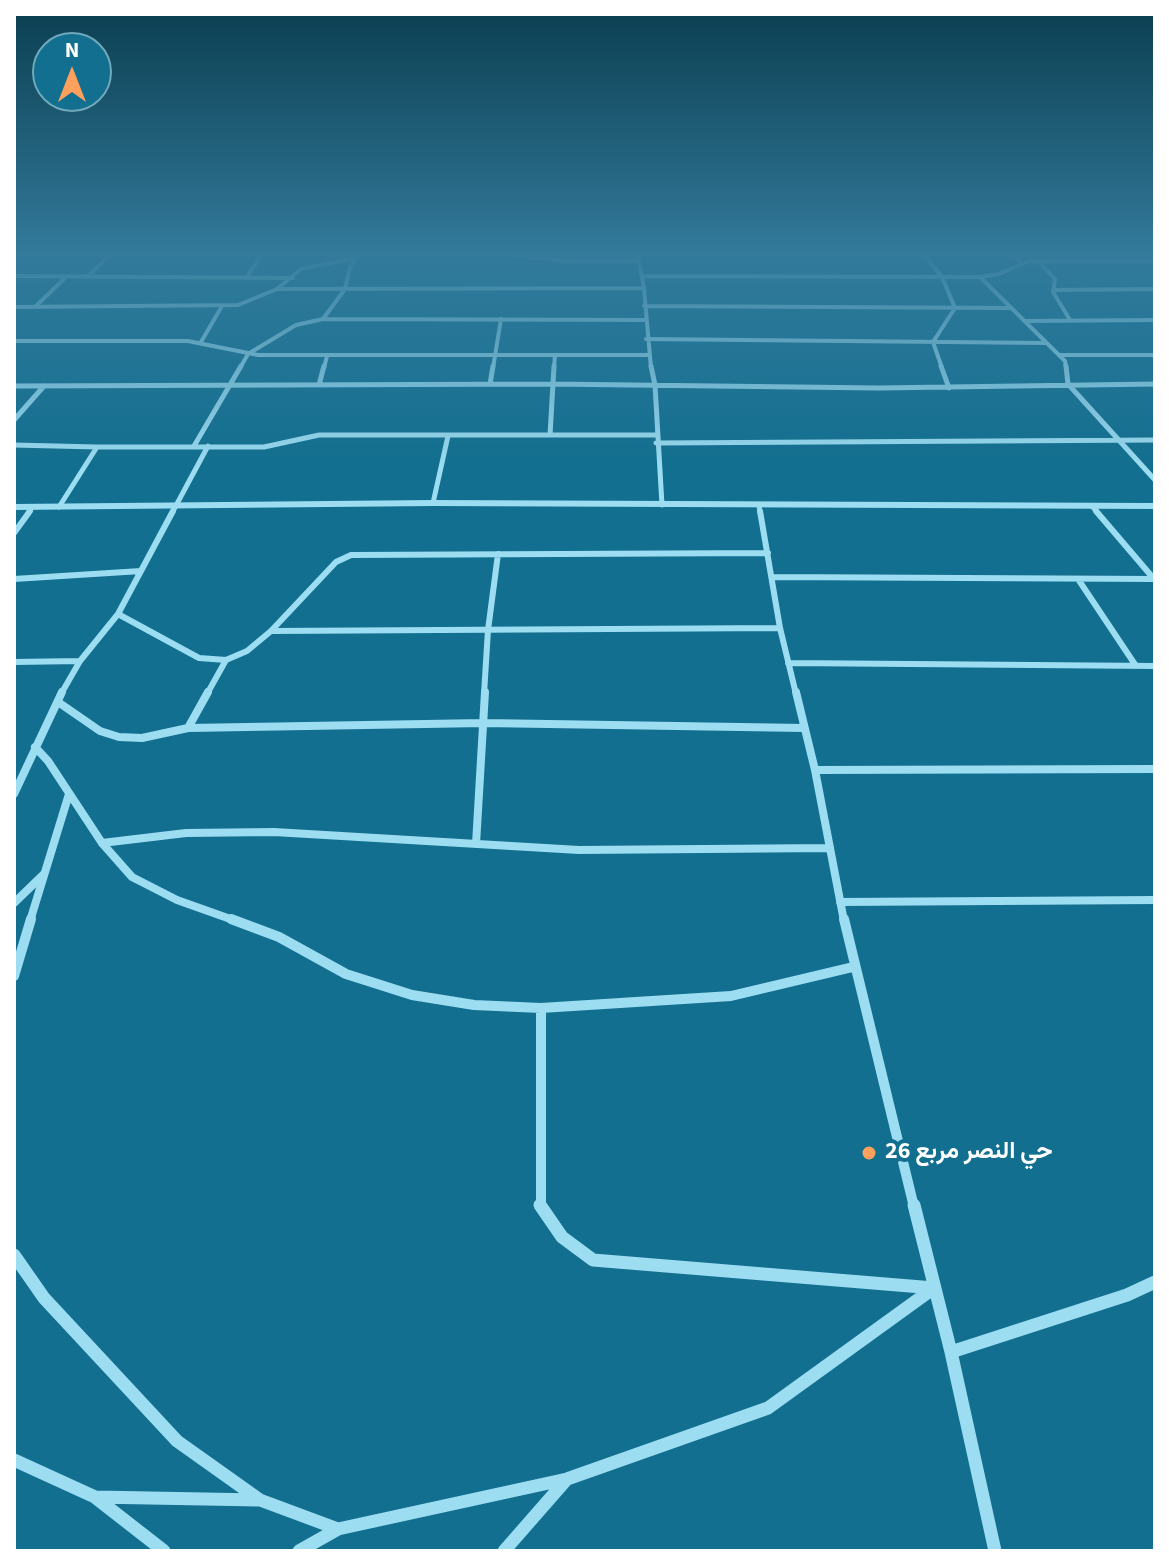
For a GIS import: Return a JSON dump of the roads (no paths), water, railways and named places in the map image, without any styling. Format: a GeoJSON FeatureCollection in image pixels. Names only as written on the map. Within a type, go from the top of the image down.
{"type":"FeatureCollection","features":[{"type":"Feature","properties":{"kind":"street"},"geometry":{"type":"LineString","coordinates":[[201,342],[211,325]]}},
{"type":"Feature","properties":{"kind":"street"},"geometry":{"type":"LineString","coordinates":[[194,446],[248,354],[296,325]]}},
{"type":"Feature","properties":{"kind":"street"},"geometry":{"type":"LineString","coordinates":[[490,384],[500,325]]}},
{"type":"Feature","properties":{"kind":"street"},"geometry":{"type":"LineString","coordinates":[[645,325],[655,385],[662,505]]}},
{"type":"Feature","properties":{"kind":"street"},"geometry":{"type":"LineString","coordinates":[[934,341],[944,325]]}},
{"type":"Feature","properties":{"kind":"street"},"geometry":{"type":"LineString","coordinates":[[1027,325],[1067,364],[1068,384],[1155,480]]}},
{"type":"Feature","properties":{"kind":"street"},"geometry":{"type":"LineString","coordinates":[[646,339],[1046,343]]}},
{"type":"Feature","properties":{"kind":"street"},"geometry":{"type":"LineString","coordinates":[[14,341],[201,342],[248,354],[327,356],[648,355]]}},
{"type":"Feature","properties":{"kind":"street"},"geometry":{"type":"LineString","coordinates":[[934,341],[949,388]]}},
{"type":"Feature","properties":{"kind":"street"},"geometry":{"type":"LineString","coordinates":[[550,435],[555,355]]}},
{"type":"Feature","properties":{"kind":"street"},"geometry":{"type":"LineString","coordinates":[[1059,355],[1155,355]]}},
{"type":"Feature","properties":{"kind":"street"},"geometry":{"type":"LineString","coordinates":[[319,385],[327,356]]}},
{"type":"Feature","properties":{"kind":"street"},"geometry":{"type":"LineString","coordinates":[[14,386],[551,384],[949,388],[1155,384]]}},
{"type":"Feature","properties":{"kind":"street"},"geometry":{"type":"LineString","coordinates":[[14,420],[44,386]]}},
{"type":"Feature","properties":{"kind":"street"},"geometry":{"type":"LineString","coordinates":[[14,445],[264,447],[319,435],[1155,440]]}},
{"type":"Feature","properties":{"kind":"street"},"geometry":{"type":"LineString","coordinates":[[433,503],[448,436]]}},
{"type":"Feature","properties":{"kind":"street"},"geometry":{"type":"LineString","coordinates":[[14,794],[80,661],[118,614],[208,446]]}},
{"type":"Feature","properties":{"kind":"street"},"geometry":{"type":"LineString","coordinates":[[59,507],[97,447]]}},
{"type":"Feature","properties":{"kind":"street"},"geometry":{"type":"LineString","coordinates":[[14,507],[433,503],[1155,506]]}},
{"type":"Feature","properties":{"kind":"street"},"geometry":{"type":"LineString","coordinates":[[759,505],[780,628],[815,770],[853,967],[951,1352],[995,1551]]}},
{"type":"Feature","properties":{"kind":"street"},"geometry":{"type":"LineString","coordinates":[[1092,506],[1155,579]]}},
{"type":"Feature","properties":{"kind":"street"},"geometry":{"type":"LineString","coordinates":[[14,533],[32,507]]}},
{"type":"Feature","properties":{"kind":"street"},"geometry":{"type":"LineString","coordinates":[[118,614],[199,658],[226,660],[247,651],[271,631],[344,557],[768,553]]}},
{"type":"Feature","properties":{"kind":"street"},"geometry":{"type":"LineString","coordinates":[[476,844],[488,630],[498,554]]}},
{"type":"Feature","properties":{"kind":"street"},"geometry":{"type":"LineString","coordinates":[[14,579],[141,571]]}},
{"type":"Feature","properties":{"kind":"street"},"geometry":{"type":"LineString","coordinates":[[773,577],[1155,579]]}},
{"type":"Feature","properties":{"kind":"street"},"geometry":{"type":"LineString","coordinates":[[1078,579],[1136,666]]}},
{"type":"Feature","properties":{"kind":"street"},"geometry":{"type":"LineString","coordinates":[[271,631],[780,628]]}},
{"type":"Feature","properties":{"kind":"street"},"geometry":{"type":"LineString","coordinates":[[188,728],[226,660]]}},
{"type":"Feature","properties":{"kind":"street"},"geometry":{"type":"LineString","coordinates":[[14,662],[80,661]]}},
{"type":"Feature","properties":{"kind":"street"},"geometry":{"type":"LineString","coordinates":[[788,663],[1155,666]]}},
{"type":"Feature","properties":{"kind":"street"},"geometry":{"type":"LineString","coordinates":[[58,702],[100,731],[119,737],[142,738],[188,728],[484,723],[804,728]]}},
{"type":"Feature","properties":{"kind":"street"},"geometry":{"type":"LineString","coordinates":[[35,747],[48,761],[102,843],[132,877],[177,900],[279,937],[346,974],[412,995],[474,1005],[541,1008],[731,996],[853,967]]}},
{"type":"Feature","properties":{"kind":"street"},"geometry":{"type":"LineString","coordinates":[[815,770],[1155,769]]}},
{"type":"Feature","properties":{"kind":"street"},"geometry":{"type":"LineString","coordinates":[[14,773],[24,773]]}},
{"type":"Feature","properties":{"kind":"street"},"geometry":{"type":"LineString","coordinates":[[14,976],[69,794]]}},
{"type":"Feature","properties":{"kind":"street"},"geometry":{"type":"LineString","coordinates":[[102,843],[186,833],[274,832],[579,850],[830,848]]}},
{"type":"Feature","properties":{"kind":"street"},"geometry":{"type":"LineString","coordinates":[[14,903],[45,874]]}},
{"type":"Feature","properties":{"kind":"street"},"geometry":{"type":"LineString","coordinates":[[840,902],[1155,900]]}},
{"type":"Feature","properties":{"kind":"street"},"geometry":{"type":"LineString","coordinates":[[541,1008],[540,1206],[562,1237],[593,1260],[934,1288]]}},
{"type":"Feature","properties":{"kind":"street"},"geometry":{"type":"LineString","coordinates":[[15,1257],[44,1298],[177,1441],[260,1500],[338,1529]]}},
{"type":"Feature","properties":{"kind":"street"},"geometry":{"type":"LineString","coordinates":[[951,1352],[1127,1295],[1155,1282]]}},
{"type":"Feature","properties":{"kind":"street"},"geometry":{"type":"LineString","coordinates":[[299,1551],[338,1529],[567,1479],[768,1408],[934,1288]]}},
{"type":"Feature","properties":{"kind":"street"},"geometry":{"type":"LineString","coordinates":[[14,1460],[95,1497],[164,1551]]}},
{"type":"Feature","properties":{"kind":"street"},"geometry":{"type":"LineString","coordinates":[[504,1551],[567,1479]]}},
{"type":"Feature","properties":{"kind":"street"},"geometry":{"type":"LineString","coordinates":[[95,1497],[260,1500]]}},
{"type":"Feature","properties":{"kind":"place","name":"حي النصر مربع 26"},"geometry":{"type":"Point","coordinates":[869,1153]}}]}
